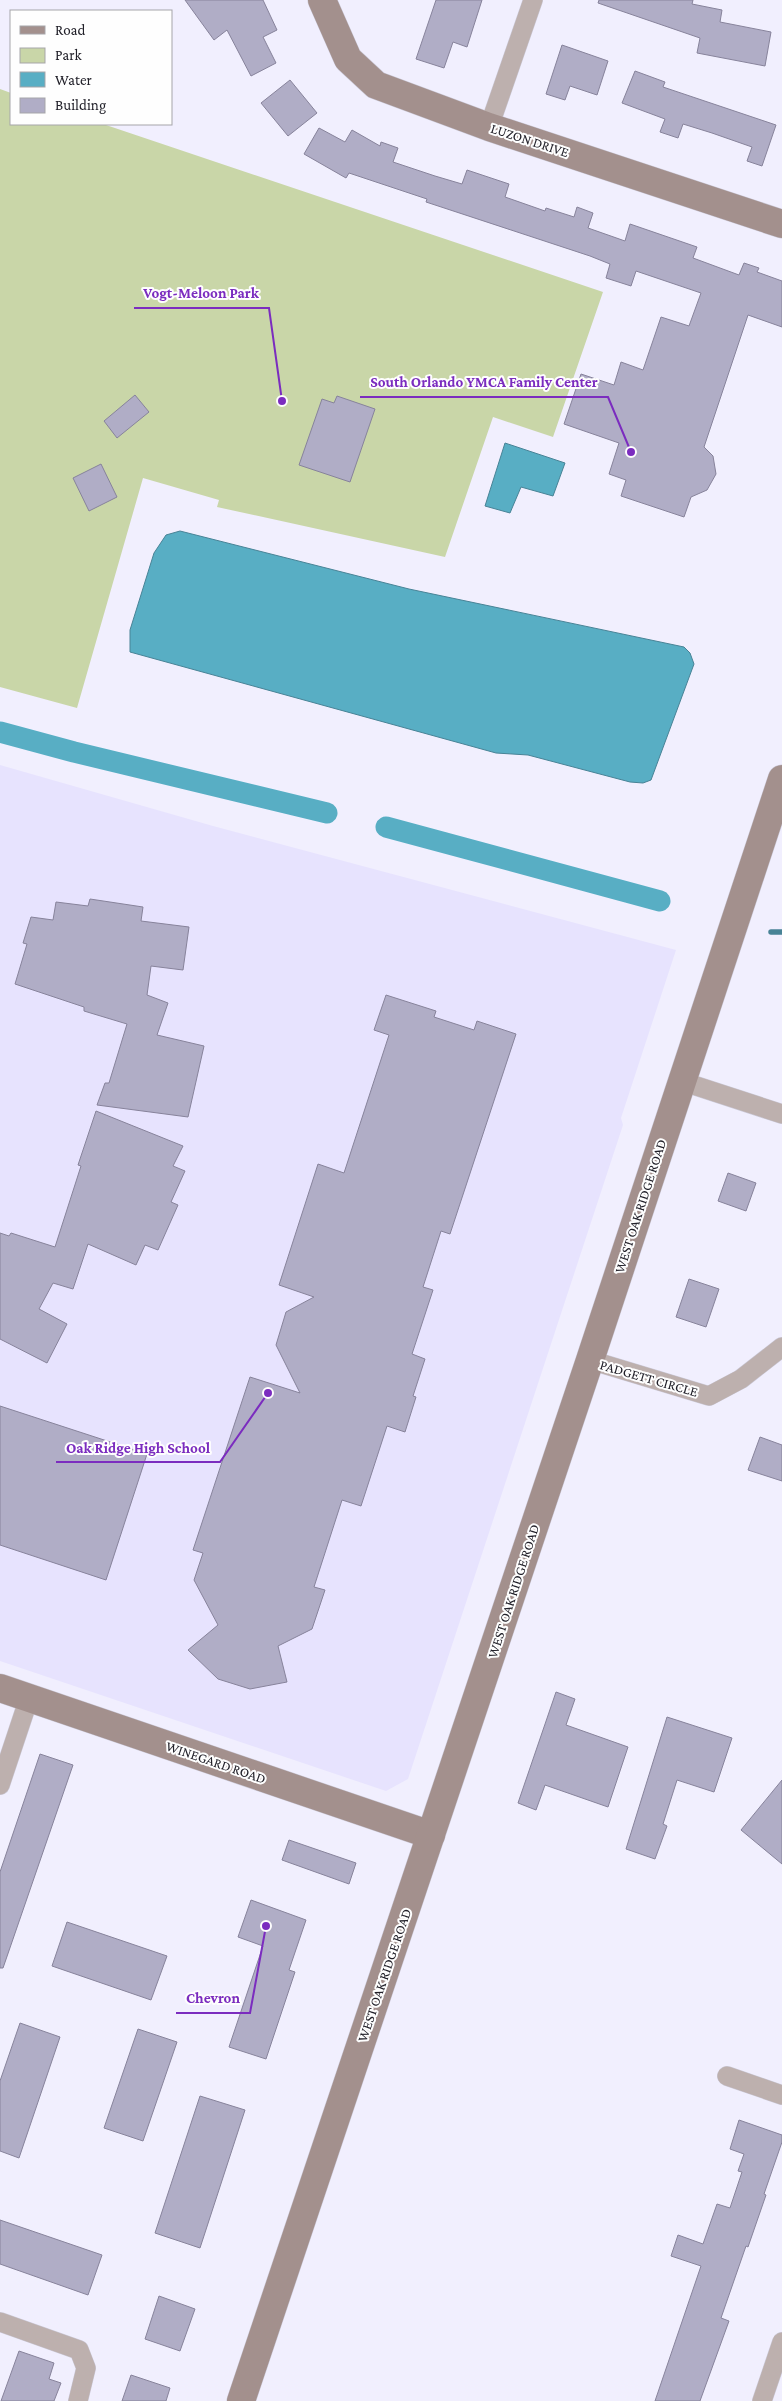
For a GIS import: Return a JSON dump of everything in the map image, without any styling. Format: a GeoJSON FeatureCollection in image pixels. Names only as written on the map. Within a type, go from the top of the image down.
{"type":"FeatureCollection","features":[{"type":"Feature","properties":{"kind":"main road","name":"LUZON DRIVE"},"geometry":{"type":"LineString","coordinates":[[322,0],[348,59],[376,85],[490,127],[782,224]]}},
{"type":"Feature","properties":{"kind":"main road","name":"WEST OAK RIDGE ROAD"},"geometry":{"type":"LineString","coordinates":[[241,2401],[590,1360],[782,779]]}},
{"type":"Feature","properties":{"kind":"main road","name":"WINEGARD ROAD"},"geometry":{"type":"LineString","coordinates":[[0,1688],[431,1835]]}},
{"type":"Feature","properties":{"kind":"street"},"geometry":{"type":"LineString","coordinates":[[490,127],[533,0]]}},
{"type":"Feature","properties":{"kind":"street"},"geometry":{"type":"LineString","coordinates":[[682,1081],[782,1114]]}},
{"type":"Feature","properties":{"kind":"street","name":"PADGETT CIRCLE"},"geometry":{"type":"LineString","coordinates":[[590,1360],[709,1396],[741,1380],[782,1347]]}},
{"type":"Feature","properties":{"kind":"street"},"geometry":{"type":"LineString","coordinates":[[0,1785],[29,1698]]}},
{"type":"Feature","properties":{"kind":"street"},"geometry":{"type":"LineString","coordinates":[[726,2076],[782,2095]]}},
{"type":"Feature","properties":{"kind":"street"},"geometry":{"type":"LineString","coordinates":[[0,2322],[79,2350],[86,2368],[78,2401]]}},
{"type":"Feature","properties":{"kind":"street"},"geometry":{"type":"LineString","coordinates":[[762,2401],[782,2342]]}},
{"type":"Feature","properties":{"kind":"shaded area"},"geometry":{"type":"Polygon","coordinates":[[[0,765],[213,826],[676,950],[621,1118],[623,1125],[408,1779],[386,1791],[0,1661],[0,765]]]}},
{"type":"Feature","properties":{"kind":"green space"},"geometry":{"type":"Polygon","coordinates":[[[0,89],[10,93],[10,125],[106,125],[603,292],[553,437],[493,417],[445,557],[217,507],[219,500],[143,478],[77,708],[0,687],[0,89]]]}},
{"type":"Feature","properties":{"kind":"water"},"geometry":{"type":"Polygon","coordinates":[[[505,443],[565,463],[553,496],[521,487],[510,513],[485,506],[505,443]]]}},
{"type":"Feature","properties":{"kind":"water"},"geometry":{"type":"Polygon","coordinates":[[[180,531],[409,589],[684,647],[690,653],[694,664],[651,780],[643,783],[630,782],[528,755],[496,753],[130,652],[130,630],[154,553],[166,535],[180,531]]]}},
{"type":"Feature","properties":{"kind":"building"},"geometry":{"type":"Polygon","coordinates":[[[185,0],[263,0],[277,30],[263,37],[276,63],[251,76],[227,30],[214,40],[185,0]]]}},
{"type":"Feature","properties":{"kind":"building"},"geometry":{"type":"Polygon","coordinates":[[[436,0],[482,0],[467,47],[453,42],[444,68],[416,59],[436,0]]]}},
{"type":"Feature","properties":{"kind":"building"},"geometry":{"type":"Polygon","coordinates":[[[599,0],[693,0],[692,4],[722,10],[720,22],[771,32],[765,66],[697,53],[700,38],[598,3],[599,0]]]}},
{"type":"Feature","properties":{"kind":"building"},"geometry":{"type":"Polygon","coordinates":[[[562,45],[608,61],[597,95],[570,86],[565,100],[546,94],[562,45]]]}},
{"type":"Feature","properties":{"kind":"building"},"geometry":{"type":"Polygon","coordinates":[[[635,71],[665,82],[663,87],[776,125],[762,166],[747,161],[752,147],[712,133],[683,124],[678,138],[660,132],[665,119],[622,103],[635,71]]]}},
{"type":"Feature","properties":{"kind":"building"},"geometry":{"type":"Polygon","coordinates":[[[290,80],[317,113],[288,136],[261,103],[290,80]]]}},
{"type":"Feature","properties":{"kind":"building"},"geometry":{"type":"Polygon","coordinates":[[[319,128],[345,142],[352,130],[380,146],[381,142],[398,148],[393,162],[462,184],[467,170],[509,184],[505,197],[545,211],[546,208],[574,217],[577,207],[593,213],[588,228],[625,241],[630,224],[697,247],[693,258],[739,275],[744,263],[759,268],[757,272],[782,281],[782,327],[748,315],[704,447],[713,456],[716,474],[707,490],[691,497],[684,517],[621,496],[626,480],[609,474],[619,443],[564,424],[581,374],[614,385],[621,362],[643,370],[661,317],[689,326],[701,293],[636,271],[631,286],[606,278],[610,264],[590,256],[426,202],[427,199],[349,173],[346,178],[304,154],[319,128]]]}},
{"type":"Feature","properties":{"kind":"building"},"geometry":{"type":"Polygon","coordinates":[[[135,395],[149,412],[117,438],[104,421],[135,395]]]}},
{"type":"Feature","properties":{"kind":"building"},"geometry":{"type":"Polygon","coordinates":[[[337,396],[375,409],[350,482],[299,465],[322,399],[334,403],[337,396]]]}},
{"type":"Feature","properties":{"kind":"building"},"geometry":{"type":"Polygon","coordinates":[[[101,464],[117,497],[89,511],[73,478],[101,464]]]}},
{"type":"Feature","properties":{"kind":"building"},"geometry":{"type":"Polygon","coordinates":[[[90,899],[143,907],[141,921],[189,927],[183,970],[151,966],[147,995],[168,1003],[157,1035],[204,1046],[188,1117],[97,1105],[105,1083],[109,1083],[127,1024],[84,1011],[84,1007],[15,984],[27,944],[23,943],[31,917],[53,920],[56,902],[88,906],[90,899]]]}},
{"type":"Feature","properties":{"kind":"building"},"geometry":{"type":"Polygon","coordinates":[[[386,995],[436,1011],[434,1017],[474,1030],[477,1021],[516,1034],[450,1234],[441,1231],[423,1287],[433,1290],[412,1354],[425,1359],[413,1396],[416,1397],[405,1432],[387,1426],[361,1506],[342,1500],[314,1587],[325,1590],[312,1629],[278,1646],[287,1682],[250,1689],[218,1679],[188,1650],[218,1625],[194,1580],[203,1553],[193,1550],[250,1377],[300,1393],[276,1345],[286,1312],[314,1297],[279,1285],[318,1164],[344,1173],[389,1035],[374,1030],[386,995]]]}},
{"type":"Feature","properties":{"kind":"building"},"geometry":{"type":"Polygon","coordinates":[[[96,1111],[183,1146],[173,1166],[185,1171],[171,1202],[178,1205],[158,1250],[145,1245],[136,1265],[88,1244],[73,1289],[53,1283],[39,1309],[67,1324],[47,1363],[0,1339],[0,1233],[9,1236],[11,1233],[55,1247],[81,1166],[78,1165],[96,1111]]]}},
{"type":"Feature","properties":{"kind":"building"},"geometry":{"type":"Polygon","coordinates":[[[728,1173],[756,1183],[746,1211],[718,1201],[728,1173]]]}},
{"type":"Feature","properties":{"kind":"building"},"geometry":{"type":"Polygon","coordinates":[[[689,1279],[719,1289],[706,1327],[676,1317],[689,1279]]]}},
{"type":"Feature","properties":{"kind":"building"},"geometry":{"type":"Polygon","coordinates":[[[0,1406],[147,1454],[106,1580],[0,1545],[0,1406]]]}},
{"type":"Feature","properties":{"kind":"building"},"geometry":{"type":"Polygon","coordinates":[[[760,1437],[782,1445],[782,1481],[748,1470],[760,1437]]]}},
{"type":"Feature","properties":{"kind":"building"},"geometry":{"type":"Polygon","coordinates":[[[556,1692],[575,1699],[566,1725],[628,1747],[608,1807],[545,1785],[536,1810],[518,1803],[556,1692]]]}},
{"type":"Feature","properties":{"kind":"building"},"geometry":{"type":"Polygon","coordinates":[[[667,1717],[732,1738],[714,1792],[677,1780],[663,1824],[667,1826],[655,1859],[626,1849],[667,1717]]]}},
{"type":"Feature","properties":{"kind":"building"},"geometry":{"type":"Polygon","coordinates":[[[40,1754],[73,1765],[3,1968],[0,1968],[0,1872],[40,1754]]]}},
{"type":"Feature","properties":{"kind":"building"},"geometry":{"type":"Polygon","coordinates":[[[782,1780],[782,1864],[741,1830],[782,1780]]]}},
{"type":"Feature","properties":{"kind":"building"},"geometry":{"type":"Polygon","coordinates":[[[289,1840],[356,1863],[349,1884],[282,1860],[289,1840]]]}},
{"type":"Feature","properties":{"kind":"building"},"geometry":{"type":"Polygon","coordinates":[[[251,1900],[306,1920],[289,1970],[295,1972],[266,2059],[229,2047],[263,1946],[238,1937],[251,1900]]]}},
{"type":"Feature","properties":{"kind":"building"},"geometry":{"type":"Polygon","coordinates":[[[67,1922],[167,1956],[151,2000],[52,1966],[67,1922]]]}},
{"type":"Feature","properties":{"kind":"building"},"geometry":{"type":"Polygon","coordinates":[[[20,2023],[60,2037],[19,2158],[0,2151],[0,2081],[20,2023]]]}},
{"type":"Feature","properties":{"kind":"building"},"geometry":{"type":"Polygon","coordinates":[[[138,2029],[177,2042],[143,2141],[104,2128],[138,2029]]]}},
{"type":"Feature","properties":{"kind":"building"},"geometry":{"type":"Polygon","coordinates":[[[200,2096],[245,2110],[200,2248],[155,2233],[200,2096]]]}},
{"type":"Feature","properties":{"kind":"building"},"geometry":{"type":"Polygon","coordinates":[[[739,2120],[782,2135],[782,2142],[748,2247],[746,2246],[721,2318],[729,2321],[700,2401],[655,2401],[701,2266],[671,2256],[678,2235],[703,2244],[717,2204],[730,2208],[742,2172],[738,2171],[744,2154],[730,2149],[739,2120]]]}},
{"type":"Feature","properties":{"kind":"building"},"geometry":{"type":"Polygon","coordinates":[[[0,2220],[102,2255],[88,2295],[0,2264],[0,2220]]]}},
{"type":"Feature","properties":{"kind":"building"},"geometry":{"type":"Polygon","coordinates":[[[159,2296],[195,2309],[180,2351],[145,2339],[159,2296]]]}},
{"type":"Feature","properties":{"kind":"building"},"geometry":{"type":"Polygon","coordinates":[[[19,2351],[54,2363],[49,2379],[61,2383],[54,2401],[1,2401],[19,2351]]]}},
{"type":"Feature","properties":{"kind":"building"},"geometry":{"type":"Polygon","coordinates":[[[131,2375],[170,2388],[166,2401],[122,2401],[131,2375]]]}},
{"type":"Feature","properties":{"kind":"waterway"},"geometry":{"type":"LineString","coordinates":[[0,732],[74,752],[327,813]]}},
{"type":"Feature","properties":{"kind":"waterway"},"geometry":{"type":"LineString","coordinates":[[386,827],[660,901]]}},
{"type":"Feature","properties":{"kind":"waterway"},"geometry":{"type":"LineString","coordinates":[[771,932],[782,932]]}},
{"type":"Feature","properties":{"kind":"place","name":"Vogt-Meloon Park"},"geometry":{"type":"Point","coordinates":[282,401]}},
{"type":"Feature","properties":{"kind":"place","name":"South Orlando YMCA Family Center"},"geometry":{"type":"Point","coordinates":[631,452]}},
{"type":"Feature","properties":{"kind":"place","name":"Oak Ridge High School"},"geometry":{"type":"Point","coordinates":[268,1393]}},
{"type":"Feature","properties":{"kind":"place","name":"Chevron"},"geometry":{"type":"Point","coordinates":[266,1926]}}]}
